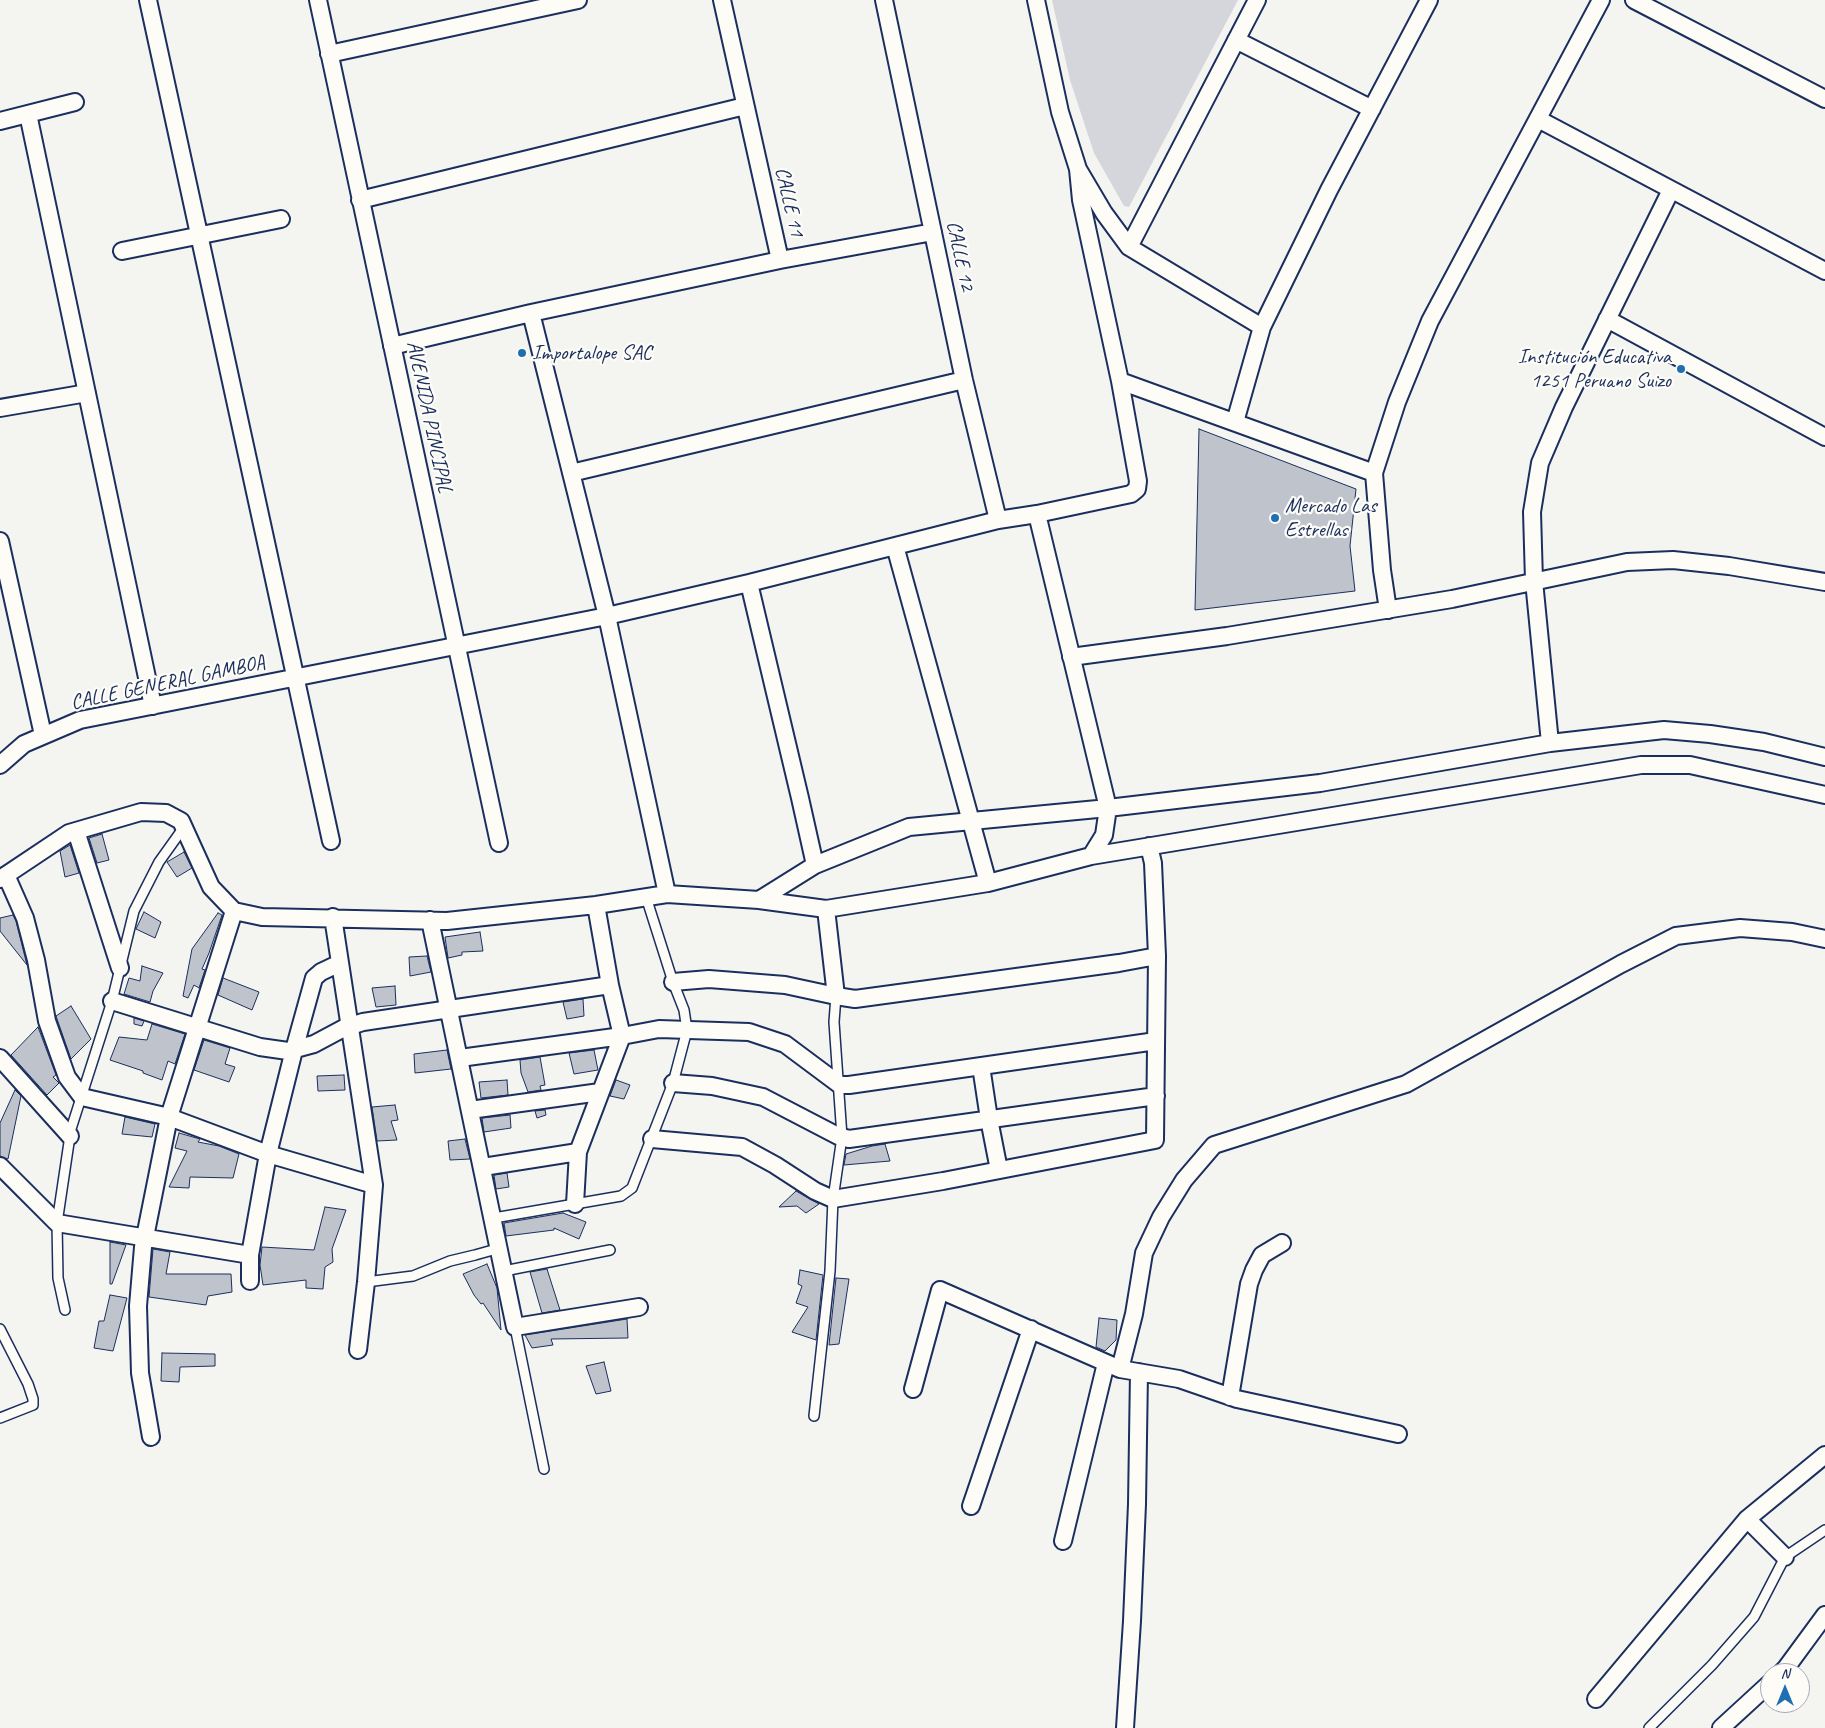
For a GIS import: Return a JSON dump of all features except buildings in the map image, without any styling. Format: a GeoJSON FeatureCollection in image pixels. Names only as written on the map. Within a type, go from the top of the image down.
{"type":"FeatureCollection","features":[{"type":"Feature","properties":{"kind":"street"},"geometry":{"type":"LineString","coordinates":[[148,0],[331,841]]}},
{"type":"Feature","properties":{"kind":"street","name":"AVENIDA PINCIPAL"},"geometry":{"type":"LineString","coordinates":[[318,0],[499,843]]}},
{"type":"Feature","properties":{"kind":"street"},"geometry":{"type":"LineString","coordinates":[[329,54],[578,0]]}},
{"type":"Feature","properties":{"kind":"street","name":"CALLE 11"},"geometry":{"type":"LineString","coordinates":[[722,0],[780,260],[934,232]]}},
{"type":"Feature","properties":{"kind":"street","name":"CALLE 12"},"geometry":{"type":"LineString","coordinates":[[884,0],[964,380],[998,520]]}},
{"type":"Feature","properties":{"kind":"street"},"geometry":{"type":"LineString","coordinates":[[1036,0],[1060,112],[1078,169],[1081,200],[1120,381],[1374,473]]}},
{"type":"Feature","properties":{"kind":"street"},"geometry":{"type":"LineString","coordinates":[[1129,246],[1257,0]]}},
{"type":"Feature","properties":{"kind":"street"},"geometry":{"type":"LineString","coordinates":[[1235,422],[1262,326],[1329,190],[1429,0]]}},
{"type":"Feature","properties":{"kind":"street"},"geometry":{"type":"LineString","coordinates":[[1388,610],[1382,570],[1374,473],[1397,402],[1430,321],[1601,0]]}},
{"type":"Feature","properties":{"kind":"street"},"geometry":{"type":"LineString","coordinates":[[1634,0],[1825,99]]}},
{"type":"Feature","properties":{"kind":"street"},"geometry":{"type":"LineString","coordinates":[[1236,40],[1372,109]]}},
{"type":"Feature","properties":{"kind":"street"},"geometry":{"type":"LineString","coordinates":[[0,121],[75,102]]}},
{"type":"Feature","properties":{"kind":"street"},"geometry":{"type":"LineString","coordinates":[[360,200],[745,106]]}},
{"type":"Feature","properties":{"kind":"street"},"geometry":{"type":"LineString","coordinates":[[28,114],[154,706]]}},
{"type":"Feature","properties":{"kind":"street"},"geometry":{"type":"LineString","coordinates":[[1538,119],[1825,271]]}},
{"type":"Feature","properties":{"kind":"street"},"geometry":{"type":"LineString","coordinates":[[1078,169],[1104,213],[1129,246],[1262,326]]}},
{"type":"Feature","properties":{"kind":"street"},"geometry":{"type":"LineString","coordinates":[[1550,743],[1534,581],[1532,512],[1540,463],[1564,407],[1671,190]]}},
{"type":"Feature","properties":{"kind":"street"},"geometry":{"type":"LineString","coordinates":[[122,251],[198,234],[281,219]]}},
{"type":"Feature","properties":{"kind":"street"},"geometry":{"type":"LineString","coordinates":[[392,346],[531,313],[780,260]]}},
{"type":"Feature","properties":{"kind":"street"},"geometry":{"type":"LineString","coordinates":[[531,313],[607,616],[668,894]]}},
{"type":"Feature","properties":{"kind":"street"},"geometry":{"type":"LineString","coordinates":[[1607,320],[1825,437]]}},
{"type":"Feature","properties":{"kind":"street"},"geometry":{"type":"LineString","coordinates":[[571,473],[964,380]]}},
{"type":"Feature","properties":{"kind":"street","name":"CALLE GENERAL GAMBOA"},"geometry":{"type":"LineString","coordinates":[[0,765],[24,744],[80,720],[296,679],[456,645],[607,616],[749,583],[998,520],[1037,514],[1131,494],[1136,489],[1138,481],[1120,381]]}},
{"type":"Feature","properties":{"kind":"street"},"geometry":{"type":"LineString","coordinates":[[0,408],[87,393]]}},
{"type":"Feature","properties":{"kind":"street"},"geometry":{"type":"LineString","coordinates":[[1037,514],[1108,808],[1104,836],[1091,856]]}},
{"type":"Feature","properties":{"kind":"street"},"geometry":{"type":"LineString","coordinates":[[0,541],[43,735]]}},
{"type":"Feature","properties":{"kind":"street"},"geometry":{"type":"LineString","coordinates":[[895,546],[988,883]]}},
{"type":"Feature","properties":{"kind":"street"},"geometry":{"type":"LineString","coordinates":[[1071,656],[1227,636],[1388,610],[1452,599],[1628,562],[1673,560],[1729,566],[1825,582]]}},
{"type":"Feature","properties":{"kind":"street"},"geometry":{"type":"LineString","coordinates":[[749,583],[814,865]]}},
{"type":"Feature","properties":{"kind":"street"},"geometry":{"type":"LineString","coordinates":[[759,900],[814,865],[909,827],[1108,808],[1320,784],[1550,743],[1664,730],[1710,734],[1764,742],[1825,756]]}},
{"type":"Feature","properties":{"kind":"street"},"geometry":{"type":"LineString","coordinates":[[374,1185],[268,1154],[169,1117],[82,1097],[67,1077],[47,1021],[36,960],[25,918],[3,877],[69,833],[141,812],[166,813],[181,821],[211,887],[234,911],[262,917],[447,921],[596,905],[668,894],[759,900],[826,909],[988,883],[1091,856],[1641,765],[1690,765],[1825,795]]}},
{"type":"Feature","properties":{"kind":"street"},"geometry":{"type":"LineString","coordinates":[[76,831],[120,968]]}},
{"type":"Feature","properties":{"kind":"street"},"geometry":{"type":"LineString","coordinates":[[652,1140],[742,1147],[775,1164],[815,1191],[833,1199],[1155,1140],[1157,956],[1153,864],[1149,846]]}},
{"type":"Feature","properties":{"kind":"street"},"geometry":{"type":"LineString","coordinates":[[575,1204],[578,1152],[622,1036],[610,985],[596,905]]}},
{"type":"Feature","properties":{"kind":"street"},"geometry":{"type":"LineString","coordinates":[[826,909],[836,996]]}},
{"type":"Feature","properties":{"kind":"street"},"geometry":{"type":"LineString","coordinates":[[151,1437],[140,1373],[138,1306],[145,1238],[169,1117],[234,911]]}},
{"type":"Feature","properties":{"kind":"street"},"geometry":{"type":"LineString","coordinates":[[333,918],[374,1185],[358,1350]]}},
{"type":"Feature","properties":{"kind":"street"},"geometry":{"type":"LineString","coordinates":[[430,920],[494,1218],[515,1327],[639,1307]]}},
{"type":"Feature","properties":{"kind":"street"},"geometry":{"type":"LineString","coordinates":[[1064,1541],[1113,1366],[1134,1314],[1144,1253],[1161,1217],[1180,1187],[1214,1145],[1406,1084],[1621,964],[1676,936],[1740,928],[1792,932],[1825,939]]}},
{"type":"Feature","properties":{"kind":"street"},"geometry":{"type":"LineString","coordinates":[[672,982],[709,979],[776,984],[855,999],[1157,956]]}},
{"type":"Feature","properties":{"kind":"street"},"geometry":{"type":"LineString","coordinates":[[250,1280],[250,1254],[268,1154],[314,978],[340,963]]}},
{"type":"Feature","properties":{"kind":"street"},"geometry":{"type":"LineString","coordinates":[[112,1001],[260,1047],[288,1051],[314,1044],[350,1026],[363,1022],[610,985]]}},
{"type":"Feature","properties":{"kind":"street"},"geometry":{"type":"LineString","coordinates":[[460,1058],[622,1036],[659,1029],[749,1032],[785,1044],[840,1084],[849,1085],[1156,1041]]}},
{"type":"Feature","properties":{"kind":"street"},"geometry":{"type":"LineString","coordinates":[[0,1058],[70,1136]]}},
{"type":"Feature","properties":{"kind":"street"},"geometry":{"type":"LineString","coordinates":[[981,1066],[999,1170]]}},
{"type":"Feature","properties":{"kind":"street"},"geometry":{"type":"LineString","coordinates":[[672,1083],[712,1086],[763,1097],[842,1137],[849,1138],[1156,1096]]}},
{"type":"Feature","properties":{"kind":"street"},"geometry":{"type":"LineString","coordinates":[[470,1110],[600,1092]]}},
{"type":"Feature","properties":{"kind":"street"},"geometry":{"type":"LineString","coordinates":[[483,1167],[578,1152]]}},
{"type":"Feature","properties":{"kind":"street"},"geometry":{"type":"LineString","coordinates":[[0,1166],[57,1223],[250,1254]]}},
{"type":"Feature","properties":{"kind":"street"},"geometry":{"type":"LineString","coordinates":[[1230,1396],[1249,1284],[1262,1255],[1282,1243]]}},
{"type":"Feature","properties":{"kind":"street"},"geometry":{"type":"LineString","coordinates":[[913,1389],[940,1290],[1113,1366],[1179,1379],[1230,1396],[1398,1434]]}},
{"type":"Feature","properties":{"kind":"street"},"geometry":{"type":"LineString","coordinates":[[971,1506],[1031,1329]]}},
{"type":"Feature","properties":{"kind":"street"},"geometry":{"type":"LineString","coordinates":[[1125,1728],[1133,1592],[1139,1372]]}},
{"type":"Feature","properties":{"kind":"street"},"geometry":{"type":"LineString","coordinates":[[1596,1699],[1747,1519],[1825,1455]]}},
{"type":"Feature","properties":{"kind":"street"},"geometry":{"type":"LineString","coordinates":[[1747,1519],[1785,1556]]}},
{"type":"Feature","properties":{"kind":"street"},"geometry":{"type":"LineString","coordinates":[[1789,1663],[1825,1615]]}},
{"type":"Feature","properties":{"kind":"street"},"geometry":{"type":"LineString","coordinates":[[1721,1728],[1760,1692]]}},
{"type":"Feature","properties":{"kind":"lane"},"geometry":{"type":"LineString","coordinates":[[65,1310],[58,1278],[57,1223],[70,1136],[112,1001],[134,911],[158,862],[184,826]]}},
{"type":"Feature","properties":{"kind":"lane"},"geometry":{"type":"LineString","coordinates":[[494,1218],[621,1196],[632,1188],[652,1140],[672,1083],[687,1030],[684,1010],[672,982],[646,897]]}},
{"type":"Feature","properties":{"kind":"lane"},"geometry":{"type":"LineString","coordinates":[[814,1416],[830,1271],[833,1199],[842,1137],[840,1084],[834,1022],[836,996]]}},
{"type":"Feature","properties":{"kind":"lane"},"geometry":{"type":"LineString","coordinates":[[366,1282],[413,1276],[450,1261],[476,1256],[500,1248]]}},
{"type":"Feature","properties":{"kind":"lane"},"geometry":{"type":"LineString","coordinates":[[504,1271],[610,1250]]}},
{"type":"Feature","properties":{"kind":"lane"},"geometry":{"type":"LineString","coordinates":[[515,1327],[544,1469]]}},
{"type":"Feature","properties":{"kind":"lane"},"geometry":{"type":"LineString","coordinates":[[0,1418],[33,1405],[28,1384],[1,1334]]}},
{"type":"Feature","properties":{"kind":"lane"},"geometry":{"type":"LineString","coordinates":[[1649,1728],[1712,1665],[1754,1617],[1785,1556],[1825,1530]]}},
{"type":"Feature","properties":{"kind":"shaded area"},"geometry":{"type":"Polygon","coordinates":[[[1052,0],[1238,0],[1129,207],[1124,206],[1094,153],[1070,80],[1052,0]]]}},
{"type":"Feature","properties":{"kind":"place","name":"Importalope SAC"},"geometry":{"type":"Point","coordinates":[522,353]}},
{"type":"Feature","properties":{"kind":"place","name":"Institución Educativa 1251 Peruano Suizo"},"geometry":{"type":"Point","coordinates":[1681,369]}},
{"type":"Feature","properties":{"kind":"place","name":"Mercado Las Estrellas"},"geometry":{"type":"Point","coordinates":[1275,518]}}]}
